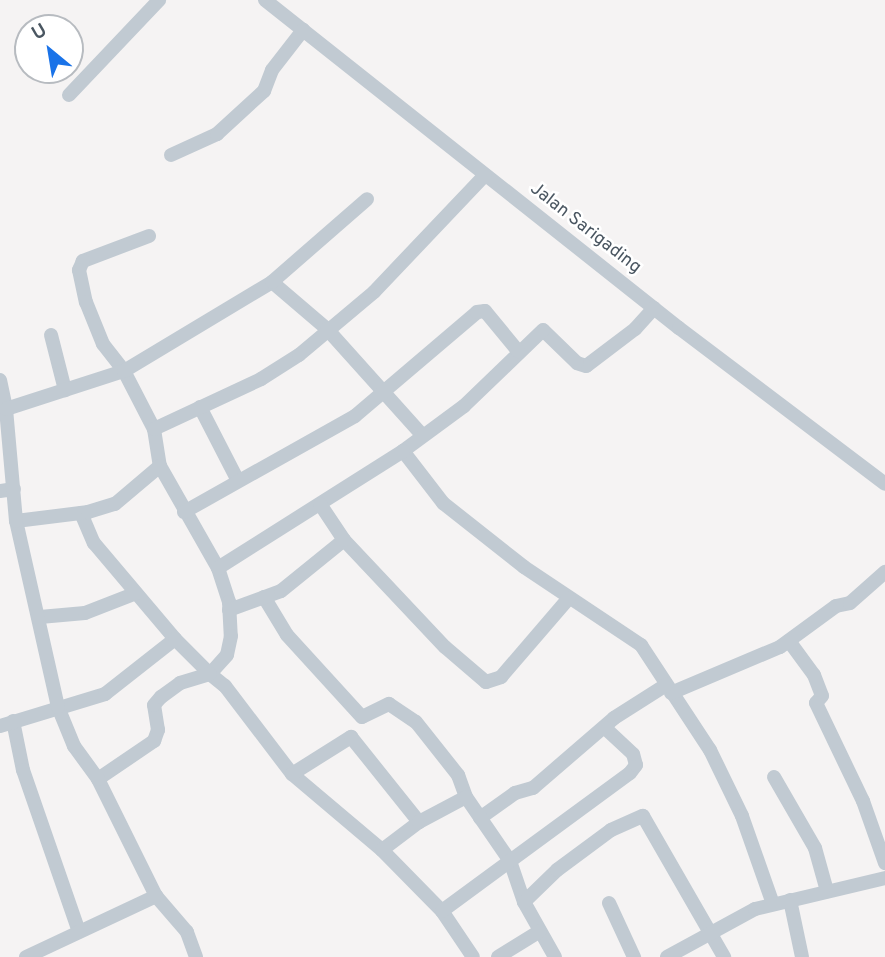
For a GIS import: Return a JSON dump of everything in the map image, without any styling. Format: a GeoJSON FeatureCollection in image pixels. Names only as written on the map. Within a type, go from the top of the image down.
{"type":"FeatureCollection","features":[{"type":"Feature","properties":{"kind":"street"},"geometry":{"type":"LineString","coordinates":[[69,94],[159,0]]}},
{"type":"Feature","properties":{"kind":"street","name":"Jalan Sarigading"},"geometry":{"type":"LineString","coordinates":[[265,0],[654,308],[885,484]]}},
{"type":"Feature","properties":{"kind":"street"},"geometry":{"type":"LineString","coordinates":[[171,155],[216,134],[264,91],[272,70],[303,30]]}},
{"type":"Feature","properties":{"kind":"street"},"geometry":{"type":"LineString","coordinates":[[154,429],[261,379],[299,355],[374,292],[485,175]]}},
{"type":"Feature","properties":{"kind":"street"},"geometry":{"type":"LineString","coordinates":[[6,408],[124,370],[272,282],[367,199]]}},
{"type":"Feature","properties":{"kind":"street"},"geometry":{"type":"LineString","coordinates":[[98,779],[154,741],[158,730],[154,705],[161,696],[180,683],[210,674],[229,649],[229,610],[218,568],[160,467],[154,429],[124,370],[99,334],[86,302],[80,264],[149,236]]}},
{"type":"Feature","properties":{"kind":"street"},"geometry":{"type":"LineString","coordinates":[[272,282],[327,329],[422,435]]}},
{"type":"Feature","properties":{"kind":"street"},"geometry":{"type":"LineString","coordinates":[[218,568],[403,451],[464,406],[518,351],[547,331],[578,363],[586,366],[635,329],[654,308]]}},
{"type":"Feature","properties":{"kind":"street"},"geometry":{"type":"LineString","coordinates":[[184,512],[355,416],[482,310],[518,351]]}},
{"type":"Feature","properties":{"kind":"street"},"geometry":{"type":"LineString","coordinates":[[51,335],[65,390]]}},
{"type":"Feature","properties":{"kind":"street"},"geometry":{"type":"LineString","coordinates":[[0,380],[6,408],[7,490],[40,617],[58,707],[74,746],[98,779],[156,896],[187,932],[196,957]]}},
{"type":"Feature","properties":{"kind":"street"},"geometry":{"type":"LineString","coordinates":[[201,407],[238,481]]}},
{"type":"Feature","properties":{"kind":"street"},"geometry":{"type":"LineString","coordinates":[[403,451],[443,503],[569,598],[640,645],[710,750],[742,816],[774,904]]}},
{"type":"Feature","properties":{"kind":"street"},"geometry":{"type":"LineString","coordinates":[[16,521],[81,513],[115,504],[160,467]]}},
{"type":"Feature","properties":{"kind":"street"},"geometry":{"type":"LineString","coordinates":[[320,504],[344,540],[445,647],[486,682],[501,677],[569,598]]}},
{"type":"Feature","properties":{"kind":"street"},"geometry":{"type":"LineString","coordinates":[[81,513],[94,543],[134,594],[210,674],[225,686],[292,774],[382,850],[442,912],[473,957]]}},
{"type":"Feature","properties":{"kind":"street"},"geometry":{"type":"LineString","coordinates":[[229,610],[281,591],[344,540]]}},
{"type":"Feature","properties":{"kind":"street"},"geometry":{"type":"LineString","coordinates":[[480,818],[515,793],[533,788],[614,718],[668,689],[789,641],[836,606],[850,603],[885,572]]}},
{"type":"Feature","properties":{"kind":"street"},"geometry":{"type":"LineString","coordinates":[[40,617],[85,613],[134,594]]}},
{"type":"Feature","properties":{"kind":"street"},"geometry":{"type":"LineString","coordinates":[[264,597],[288,635],[362,717],[389,704],[416,722],[458,775],[466,797],[510,862],[524,902],[555,957]]}},
{"type":"Feature","properties":{"kind":"street"},"geometry":{"type":"LineString","coordinates":[[79,932],[7,723],[105,694],[176,639]]}},
{"type":"Feature","properties":{"kind":"street"},"geometry":{"type":"LineString","coordinates":[[789,641],[814,675],[822,696],[816,703],[863,801],[885,863]]}},
{"type":"Feature","properties":{"kind":"street"},"geometry":{"type":"LineString","coordinates":[[442,912],[636,765],[633,754],[605,728]]}},
{"type":"Feature","properties":{"kind":"street"},"geometry":{"type":"LineString","coordinates":[[292,774],[351,737],[419,822]]}},
{"type":"Feature","properties":{"kind":"street"},"geometry":{"type":"LineString","coordinates":[[774,777],[815,848],[827,891]]}},
{"type":"Feature","properties":{"kind":"street"},"geometry":{"type":"LineString","coordinates":[[382,850],[419,822],[466,797]]}},
{"type":"Feature","properties":{"kind":"street"},"geometry":{"type":"LineString","coordinates":[[524,902],[557,870],[611,830],[643,816],[724,957]]}},
{"type":"Feature","properties":{"kind":"street"},"geometry":{"type":"LineString","coordinates":[[667,957],[709,932],[774,904],[885,878]]}},
{"type":"Feature","properties":{"kind":"street"},"geometry":{"type":"LineString","coordinates":[[26,957],[47,952],[79,932],[156,896]]}},
{"type":"Feature","properties":{"kind":"street"},"geometry":{"type":"LineString","coordinates":[[790,900],[802,957]]}},
{"type":"Feature","properties":{"kind":"street"},"geometry":{"type":"LineString","coordinates":[[609,903],[634,957]]}},
{"type":"Feature","properties":{"kind":"street"},"geometry":{"type":"LineString","coordinates":[[498,957],[540,931]]}}]}
